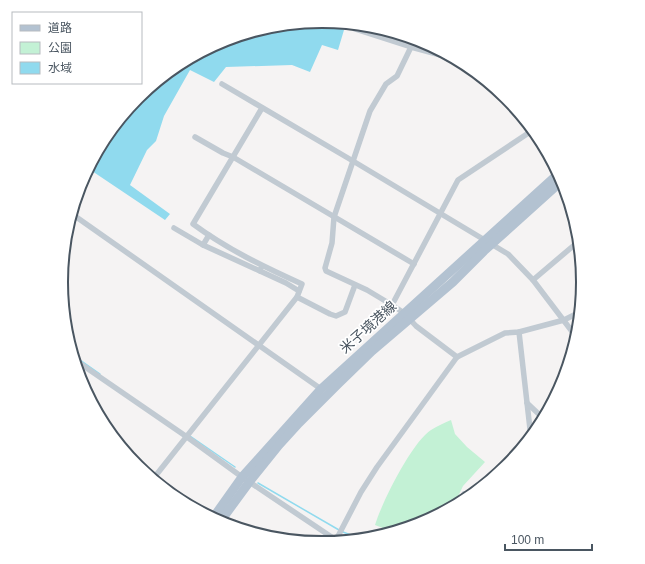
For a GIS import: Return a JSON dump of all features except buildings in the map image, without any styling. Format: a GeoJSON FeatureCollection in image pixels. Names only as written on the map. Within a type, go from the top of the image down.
{"type":"FeatureCollection","features":[{"type":"Feature","properties":{"kind":"main road","name":"米子境港線"},"geometry":{"type":"LineString","coordinates":[[489,242],[554,178]]}},
{"type":"Feature","properties":{"kind":"main road","name":"米子境港線"},"geometry":{"type":"LineString","coordinates":[[217,513],[321,389],[407,316],[489,242],[557,185]]}},
{"type":"Feature","properties":{"kind":"main road","name":"米子境港線"},"geometry":{"type":"LineString","coordinates":[[223,516],[246,479],[299,423],[407,316]]}},
{"type":"Feature","properties":{"kind":"street"},"geometry":{"type":"LineString","coordinates":[[361,31],[430,52]]}},
{"type":"Feature","properties":{"kind":"street"},"geometry":{"type":"LineString","coordinates":[[411,47],[397,76],[386,84],[370,111],[334,217],[332,243],[325,268],[326,271],[367,290],[392,305],[457,357]]}},
{"type":"Feature","properties":{"kind":"street"},"geometry":{"type":"LineString","coordinates":[[222,84],[508,254],[533,280],[572,331]]}},
{"type":"Feature","properties":{"kind":"street"},"geometry":{"type":"LineString","coordinates":[[261,269],[193,224],[262,108]]}},
{"type":"Feature","properties":{"kind":"street"},"geometry":{"type":"LineString","coordinates":[[392,305],[458,180],[528,132]]}},
{"type":"Feature","properties":{"kind":"street"},"geometry":{"type":"LineString","coordinates":[[195,137],[233,157],[414,264]]}},
{"type":"Feature","properties":{"kind":"street"},"geometry":{"type":"LineString","coordinates":[[77,217],[321,389]]}},
{"type":"Feature","properties":{"kind":"street"},"geometry":{"type":"LineString","coordinates":[[157,474],[259,346],[298,294],[302,284],[203,245],[174,228]]}},
{"type":"Feature","properties":{"kind":"street"},"geometry":{"type":"LineString","coordinates":[[203,245],[209,236]]}},
{"type":"Feature","properties":{"kind":"street"},"geometry":{"type":"LineString","coordinates":[[533,280],[574,246]]}},
{"type":"Feature","properties":{"kind":"street"},"geometry":{"type":"LineString","coordinates":[[298,294],[330,314],[336,316],[345,312],[355,285]]}},
{"type":"Feature","properties":{"kind":"street"},"geometry":{"type":"LineString","coordinates":[[339,535],[361,492],[377,467],[457,357],[505,334],[519,332],[564,320],[574,315]]}},
{"type":"Feature","properties":{"kind":"street"},"geometry":{"type":"LineString","coordinates":[[519,332],[530,429]]}},
{"type":"Feature","properties":{"kind":"street"},"geometry":{"type":"LineString","coordinates":[[82,365],[329,536]]}},
{"type":"Feature","properties":{"kind":"street"},"geometry":{"type":"LineString","coordinates":[[527,403],[539,414]]}},
{"type":"Feature","properties":{"kind":"green space"},"geometry":{"type":"Polygon","coordinates":[[[451,420],[455,434],[467,447],[485,462],[463,486],[458,497],[449,502],[420,517],[404,523],[383,528],[375,525],[398,473],[423,437],[438,426],[451,420]]]}},
{"type":"Feature","properties":{"kind":"water"},"geometry":{"type":"Polygon","coordinates":[[[322,28],[344,30],[338,50],[322,45],[310,72],[292,65],[226,67],[214,82],[190,70],[164,116],[156,141],[147,150],[130,185],[170,214],[165,220],[94,172],[111,141],[143,102],[168,80],[181,71],[210,54],[241,41],[289,30],[322,28]]]}},
{"type":"Feature","properties":{"kind":"waterway"},"geometry":{"type":"LineString","coordinates":[[81,361],[100,374]]}},
{"type":"Feature","properties":{"kind":"waterway"},"geometry":{"type":"LineString","coordinates":[[190,436],[235,467]]}},
{"type":"Feature","properties":{"kind":"waterway"},"geometry":{"type":"LineString","coordinates":[[258,483],[339,530]]}},
{"type":"Feature","properties":{"kind":"waterway"},"geometry":{"type":"LineString","coordinates":[[343,532],[349,534]]}}]}
